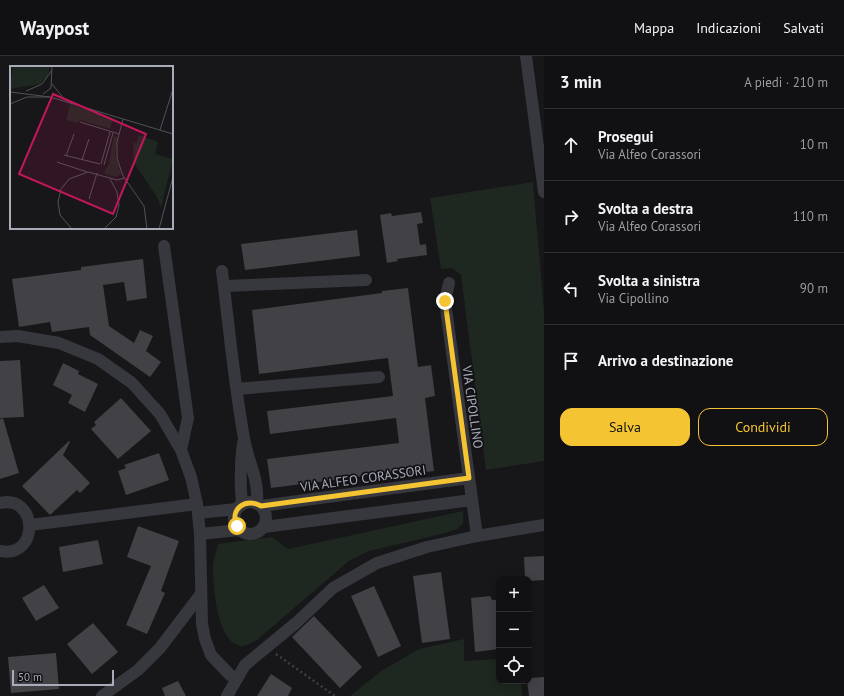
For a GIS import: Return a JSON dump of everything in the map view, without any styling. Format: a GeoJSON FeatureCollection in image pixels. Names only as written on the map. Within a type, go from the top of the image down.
{"type":"FeatureCollection","features":[{"type":"Feature","properties":{"kind":"street"},"geometry":{"type":"LineString","coordinates":[[526,56],[544,192]]}},
{"type":"Feature","properties":{"kind":"street"},"geometry":{"type":"LineString","coordinates":[[542,168],[544,146]]}},
{"type":"Feature","properties":{"kind":"street"},"geometry":{"type":"LineString","coordinates":[[164,246],[188,418],[182,450]]}},
{"type":"Feature","properties":{"kind":"street"},"geometry":{"type":"LineString","coordinates":[[222,271],[244,440],[256,480],[259,505],[264,510],[266,518],[264,527]]}},
{"type":"Feature","properties":{"kind":"street"},"geometry":{"type":"LineString","coordinates":[[224,286],[366,280]]}},
{"type":"Feature","properties":{"kind":"street","name":"VIA CIPOLLINO"},"geometry":{"type":"LineString","coordinates":[[449,283],[445,301],[477,536]]}},
{"type":"Feature","properties":{"kind":"street"},"geometry":{"type":"LineString","coordinates":[[0,337],[18,336],[59,343],[98,360],[132,383],[160,414],[182,450],[191,477],[200,534],[202,624],[205,639],[211,655],[229,674],[236,679]]}},
{"type":"Feature","properties":{"kind":"street"},"geometry":{"type":"LineString","coordinates":[[237,389],[379,377]]}},
{"type":"Feature","properties":{"kind":"street"},"geometry":{"type":"LineString","coordinates":[[239,530],[235,522],[235,513],[240,507],[241,458],[244,440]]}},
{"type":"Feature","properties":{"kind":"street","name":"VIA ALFEO CORASSORI"},"geometry":{"type":"LineString","coordinates":[[30,525],[197,509],[240,507],[247,503],[259,505],[469,478]]}},
{"type":"Feature","properties":{"kind":"street"},"geometry":{"type":"LineString","coordinates":[[200,534],[239,530],[252,534],[264,527],[472,500]]}},
{"type":"Feature","properties":{"kind":"street"},"geometry":{"type":"LineString","coordinates":[[0,503],[10,503],[24,510],[30,525],[26,541],[20,547],[13,551],[0,551]]}},
{"type":"Feature","properties":{"kind":"street"},"geometry":{"type":"LineString","coordinates":[[227,696],[245,664],[296,623],[333,588],[377,563],[427,547],[477,536],[544,525]]}},
{"type":"Feature","properties":{"kind":"street"},"geometry":{"type":"LineString","coordinates":[[102,696],[138,670],[160,648],[201,594]]}},
{"type":"Feature","properties":{"kind":"path"},"geometry":{"type":"LineString","coordinates":[[266,647],[334,696]]}},
{"type":"Feature","properties":{"kind":"shaded area"},"geometry":{"type":"Polygon","coordinates":[[[533,182],[544,311],[544,461],[486,470],[461,275],[452,268],[441,269],[430,198],[533,182]]]}},
{"type":"Feature","properties":{"kind":"shaded area"},"geometry":{"type":"Polygon","coordinates":[[[463,511],[463,523],[457,529],[446,533],[369,551],[349,561],[252,643],[241,646],[233,643],[226,635],[218,613],[213,576],[213,565],[218,544],[272,537],[288,549],[463,511]]]}},
{"type":"Feature","properties":{"kind":"shaded area"},"geometry":{"type":"Polygon","coordinates":[[[464,639],[464,661],[496,659],[496,684],[521,684],[522,696],[350,696],[381,671],[419,649],[464,639]]]}},
{"type":"Feature","properties":{"kind":"building"},"geometry":{"type":"Polygon","coordinates":[[[421,212],[423,223],[417,224],[420,245],[426,244],[427,255],[397,259],[398,261],[387,263],[380,215],[391,213],[392,216],[421,212]]]}},
{"type":"Feature","properties":{"kind":"building"},"geometry":{"type":"Polygon","coordinates":[[[357,230],[360,256],[245,270],[241,244],[357,230]]]}},
{"type":"Feature","properties":{"kind":"building"},"geometry":{"type":"Polygon","coordinates":[[[143,259],[147,298],[127,301],[124,282],[103,285],[109,326],[134,343],[140,330],[153,336],[146,351],[161,362],[150,377],[90,335],[89,327],[52,332],[50,322],[19,327],[12,279],[81,270],[81,267],[143,259]]]}},
{"type":"Feature","properties":{"kind":"building"},"geometry":{"type":"Polygon","coordinates":[[[408,288],[418,367],[431,365],[435,396],[425,398],[434,471],[404,475],[403,471],[271,488],[267,459],[399,443],[396,418],[270,434],[267,411],[393,396],[388,358],[259,374],[252,310],[382,293],[382,291],[408,288]]]}},
{"type":"Feature","properties":{"kind":"building"},"geometry":{"type":"Polygon","coordinates":[[[20,360],[24,417],[0,418],[0,361],[20,360]]]}},
{"type":"Feature","properties":{"kind":"building"},"geometry":{"type":"Polygon","coordinates":[[[63,363],[79,371],[78,374],[98,384],[85,412],[68,403],[72,395],[53,385],[63,363]]]}},
{"type":"Feature","properties":{"kind":"building"},"geometry":{"type":"Polygon","coordinates":[[[121,398],[151,431],[118,459],[91,429],[96,425],[94,422],[121,398]]]}},
{"type":"Feature","properties":{"kind":"building"},"geometry":{"type":"Polygon","coordinates":[[[3,418],[19,473],[0,479],[0,419],[3,418]]]}},
{"type":"Feature","properties":{"kind":"building"},"geometry":{"type":"Polygon","coordinates":[[[69,441],[70,442],[63,455],[90,483],[80,493],[77,490],[50,515],[22,486],[69,441]]]}},
{"type":"Feature","properties":{"kind":"building"},"geometry":{"type":"Polygon","coordinates":[[[159,453],[169,480],[126,495],[118,471],[126,468],[124,465],[159,453]]]}},
{"type":"Feature","properties":{"kind":"building"},"geometry":{"type":"Polygon","coordinates":[[[138,526],[179,541],[161,591],[165,593],[147,634],[126,625],[151,566],[127,557],[138,526]]]}},
{"type":"Feature","properties":{"kind":"building"},"geometry":{"type":"Polygon","coordinates":[[[98,540],[103,564],[63,572],[59,547],[98,540]]]}},
{"type":"Feature","properties":{"kind":"building"},"geometry":{"type":"Polygon","coordinates":[[[544,556],[544,580],[532,581],[532,576],[525,576],[524,557],[544,556]]]}},
{"type":"Feature","properties":{"kind":"building"},"geometry":{"type":"Polygon","coordinates":[[[441,572],[450,639],[422,643],[413,576],[441,572]]]}},
{"type":"Feature","properties":{"kind":"building"},"geometry":{"type":"Polygon","coordinates":[[[44,585],[59,608],[36,621],[22,598],[44,585]]]}},
{"type":"Feature","properties":{"kind":"building"},"geometry":{"type":"Polygon","coordinates":[[[374,586],[401,646],[378,657],[351,596],[374,586]]]}},
{"type":"Feature","properties":{"kind":"building"},"geometry":{"type":"Polygon","coordinates":[[[490,596],[492,600],[496,600],[496,649],[475,652],[471,598],[490,596]]]}},
{"type":"Feature","properties":{"kind":"building"},"geometry":{"type":"Polygon","coordinates":[[[314,616],[362,667],[340,688],[292,637],[314,616]]]}},
{"type":"Feature","properties":{"kind":"building"},"geometry":{"type":"Polygon","coordinates":[[[93,623],[118,652],[92,674],[67,644],[93,623]]]}},
{"type":"Feature","properties":{"kind":"building"},"geometry":{"type":"Polygon","coordinates":[[[56,653],[59,689],[11,693],[8,657],[56,653]]]}},
{"type":"Feature","properties":{"kind":"building"},"geometry":{"type":"Polygon","coordinates":[[[271,674],[292,688],[288,696],[257,696],[271,674]]]}},
{"type":"Feature","properties":{"kind":"building"},"geometry":{"type":"Polygon","coordinates":[[[544,677],[544,696],[529,696],[527,684],[532,684],[532,678],[544,677]]]}},
{"type":"Feature","properties":{"kind":"building"},"geometry":{"type":"Polygon","coordinates":[[[178,681],[186,696],[165,696],[162,688],[178,681]]]}},
{"type":"Feature","properties":{"kind":"route"},"geometry":{"type":"LineString","coordinates":[[237,526],[234,518],[235,513],[242,504],[252,502],[261,506],[469,478],[445,301]]}}]}
